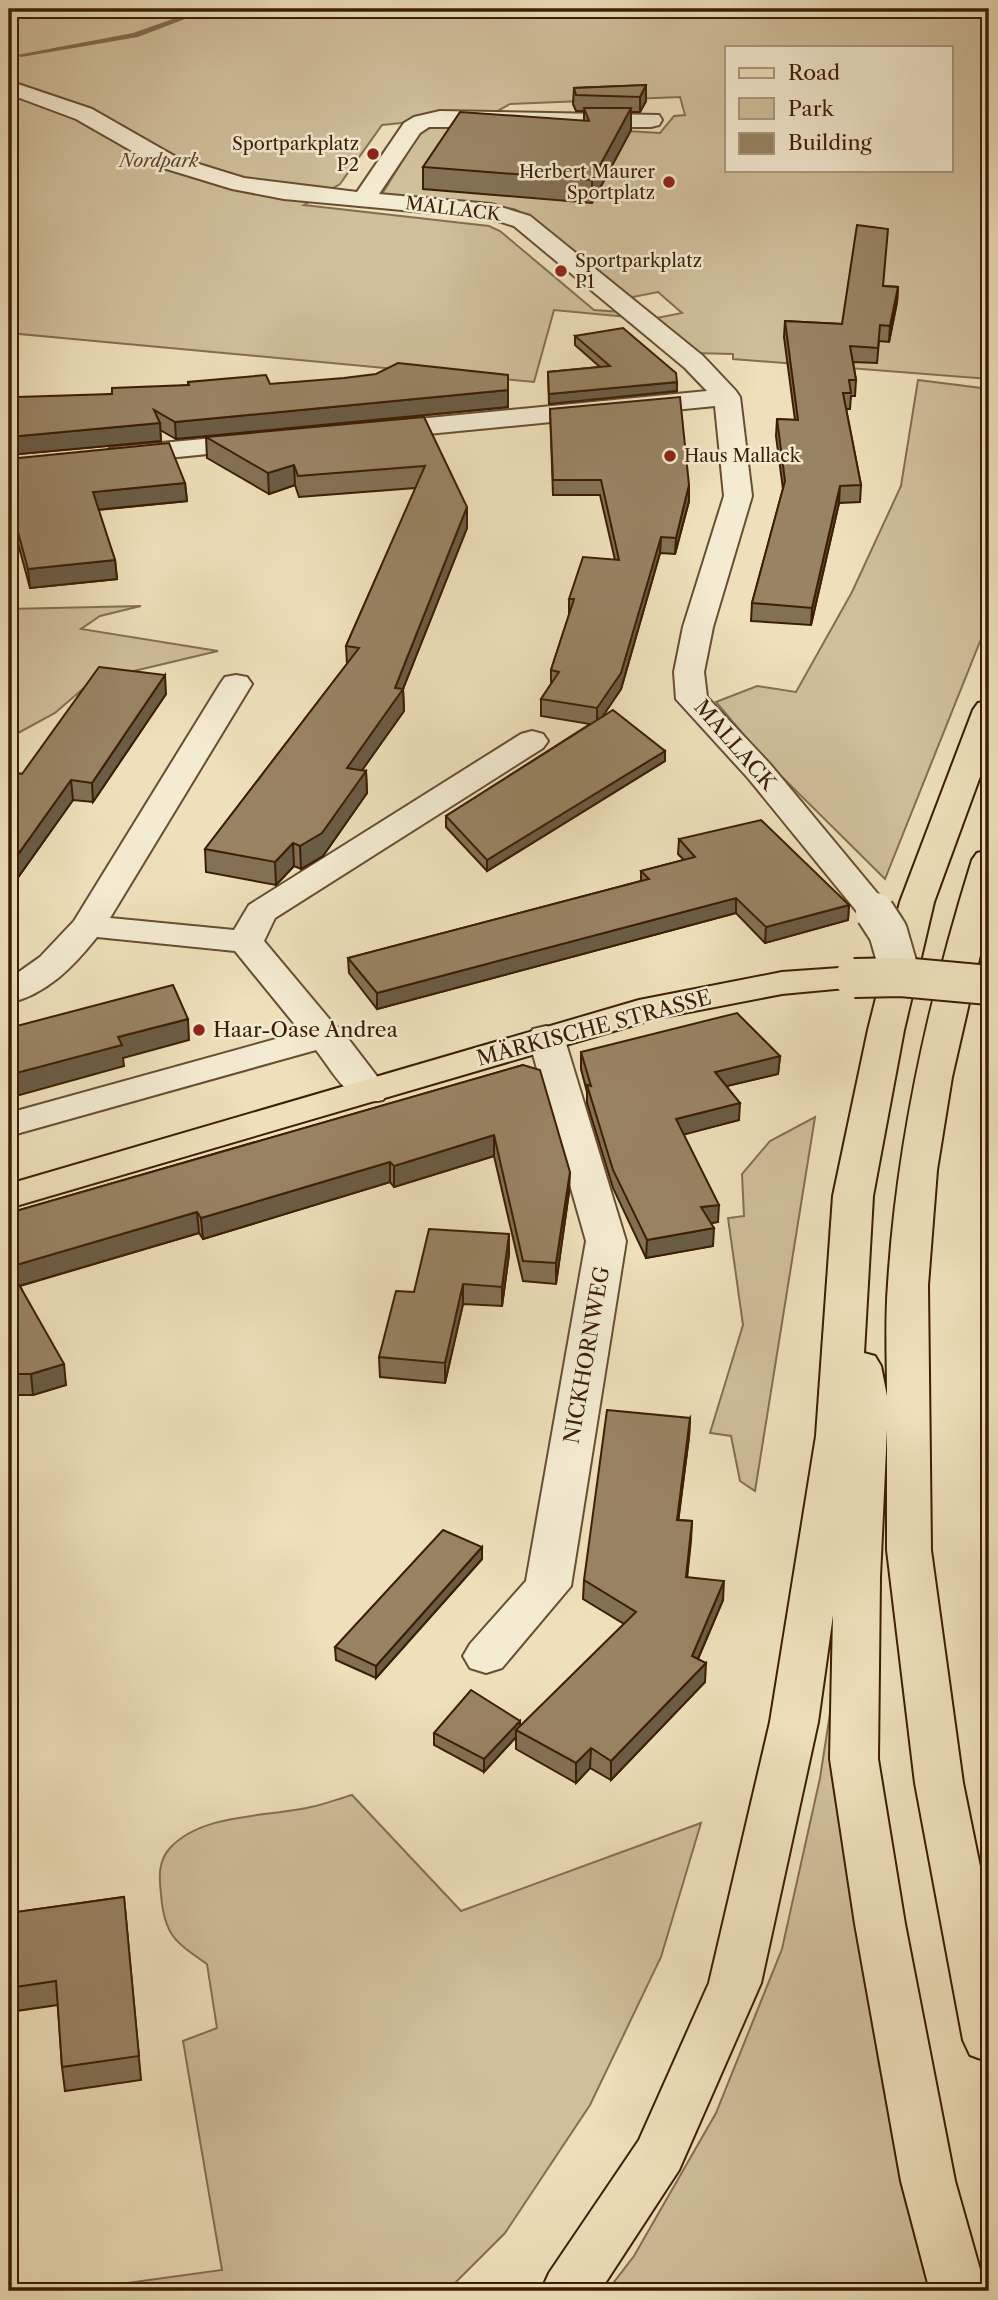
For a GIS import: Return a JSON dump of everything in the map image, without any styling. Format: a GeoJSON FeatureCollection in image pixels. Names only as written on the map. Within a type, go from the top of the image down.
{"type":"FeatureCollection","features":[{"type":"Feature","properties":{"kind":"main road"},"geometry":{"type":"LineString","coordinates":[[569,2291],[660,2154],[735,1983],[794,1723],[838,1436],[853,1196],[895,992],[917,902],[989,710]]}},
{"type":"Feature","properties":{"kind":"main road"},"geometry":{"type":"LineString","coordinates":[[989,860],[961,952],[933,1077],[920,1157],[908,1285],[908,1362],[909,1550],[939,1783],[989,2040]]}},
{"type":"Feature","properties":{"kind":"main road","name":"MÄRKISCHE STRASSE"},"geometry":{"type":"LineString","coordinates":[[9,1196],[546,1037],[710,995],[782,983],[854,978],[901,977],[989,985]]}},
{"type":"Feature","properties":{"kind":"main road"},"geometry":{"type":"LineString","coordinates":[[848,1298],[867,1402],[857,1577],[854,1759],[880,1924],[928,2181],[958,2291]]}},
{"type":"Feature","properties":{"kind":"street","name":"MALLACK"},"geometry":{"type":"LineString","coordinates":[[9,87],[84,114],[122,133],[168,162],[210,176],[285,192],[491,211],[522,221],[694,362],[727,397],[738,496],[698,627],[689,672],[692,699],[759,771],[875,912],[888,932],[901,977]]}},
{"type":"Feature","properties":{"kind":"street","name":"MALLACK"},"geometry":{"type":"LineString","coordinates":[[364,199],[412,128],[422,122],[440,118],[651,120]]}},
{"type":"Feature","properties":{"kind":"street"},"geometry":{"type":"LineString","coordinates":[[348,433],[545,417],[727,397]]}},
{"type":"Feature","properties":{"kind":"street"},"geometry":{"type":"LineString","coordinates":[[90,458],[280,440]]}},
{"type":"Feature","properties":{"kind":"street"},"geometry":{"type":"LineString","coordinates":[[9,992],[33,981],[59,962],[88,926],[236,684]]}},
{"type":"Feature","properties":{"kind":"street"},"geometry":{"type":"LineString","coordinates":[[246,942],[261,912],[532,741]]}},
{"type":"Feature","properties":{"kind":"street"},"geometry":{"type":"LineString","coordinates":[[88,926],[246,942],[327,1036],[370,1091]]}},
{"type":"Feature","properties":{"kind":"street"},"geometry":{"type":"LineString","coordinates":[[9,1125],[327,1036]]}},
{"type":"Feature","properties":{"kind":"street","name":"NICKHORNWEG"},"geometry":{"type":"LineString","coordinates":[[486,1656],[548,1586],[606,1241],[546,1037]]}},
{"type":"Feature","properties":{"kind":"green space","name":"Nordpark"},"geometry":{"type":"Polygon","coordinates":[[[9,9],[989,9],[989,379],[733,359],[733,354],[693,353],[651,319],[682,313],[658,292],[628,298],[526,215],[514,209],[382,194],[424,126],[459,121],[660,133],[674,116],[685,115],[680,97],[510,104],[492,114],[382,125],[340,184],[304,205],[489,226],[500,231],[594,310],[622,312],[628,317],[554,310],[534,382],[9,333],[9,9]]]}},
{"type":"Feature","properties":{"kind":"green space"},"geometry":{"type":"Polygon","coordinates":[[[918,380],[989,389],[989,619],[885,879],[765,760],[716,702],[757,686],[796,692],[852,592],[901,486],[918,380]]]}},
{"type":"Feature","properties":{"kind":"green space"},"geometry":{"type":"Polygon","coordinates":[[[141,606],[100,616],[81,629],[218,651],[92,681],[55,713],[9,738],[9,609],[141,606]]]}},
{"type":"Feature","properties":{"kind":"green space"},"geometry":{"type":"Polygon","coordinates":[[[815,1117],[755,1491],[740,1481],[731,1436],[710,1433],[743,1325],[728,1218],[744,1216],[742,1174],[770,1141],[815,1117]]]}},
{"type":"Feature","properties":{"kind":"green space"},"geometry":{"type":"Polygon","coordinates":[[[833,1694],[854,1895],[879,2064],[930,2291],[607,2291],[634,2256],[716,2113],[782,1949],[820,1778],[833,1694]]]}},
{"type":"Feature","properties":{"kind":"green space"},"geometry":{"type":"Polygon","coordinates":[[[352,1795],[461,1911],[701,1823],[661,1957],[590,2105],[505,2233],[447,2291],[69,2291],[222,2270],[183,2041],[217,2028],[207,1964],[179,1943],[165,1919],[160,1876],[166,1853],[183,1837],[217,1822],[311,1807],[352,1795]]]}},
{"type":"Feature","properties":{"kind":"building"},"geometry":{"type":"Polygon","coordinates":[[[646,85],[640,97],[576,95],[574,88],[646,85]]]}},
{"type":"Feature","properties":{"kind":"building"},"geometry":{"type":"Polygon","coordinates":[[[584,108],[631,108],[592,180],[423,167],[460,112],[589,121],[584,108]]]}},
{"type":"Feature","properties":{"kind":"building"},"geometry":{"type":"Polygon","coordinates":[[[857,225],[888,229],[883,286],[898,287],[890,326],[880,325],[878,348],[850,346],[856,380],[849,380],[851,393],[843,393],[861,485],[840,486],[812,608],[752,603],[785,481],[777,419],[798,420],[785,321],[842,324],[857,225]]]}},
{"type":"Feature","properties":{"kind":"building"},"geometry":{"type":"Polygon","coordinates":[[[623,328],[676,373],[677,382],[549,394],[548,372],[610,366],[575,336],[623,328]]]}},
{"type":"Feature","properties":{"kind":"building"},"geometry":{"type":"Polygon","coordinates":[[[398,363],[508,375],[508,390],[175,422],[154,410],[160,423],[9,437],[9,405],[15,405],[17,397],[112,394],[112,388],[189,385],[188,382],[266,375],[270,384],[344,378],[376,374],[398,363]]]}},
{"type":"Feature","properties":{"kind":"building"},"geometry":{"type":"Polygon","coordinates":[[[680,397],[689,485],[676,538],[661,537],[621,673],[597,708],[541,699],[559,672],[551,670],[574,599],[569,599],[583,557],[619,560],[601,480],[553,480],[550,409],[680,397]]]}},
{"type":"Feature","properties":{"kind":"building"},"geometry":{"type":"Polygon","coordinates":[[[424,417],[467,507],[395,688],[403,689],[347,768],[366,771],[322,833],[300,846],[293,843],[275,862],[205,849],[359,648],[346,646],[425,466],[298,476],[294,465],[268,473],[206,437],[424,417]]]}},
{"type":"Feature","properties":{"kind":"building"},"geometry":{"type":"Polygon","coordinates":[[[169,443],[185,483],[93,492],[115,560],[28,569],[9,499],[9,459],[169,443]]]}},
{"type":"Feature","properties":{"kind":"building"},"geometry":{"type":"Polygon","coordinates":[[[99,667],[165,675],[92,783],[71,780],[9,867],[9,772],[22,774],[99,667]]]}},
{"type":"Feature","properties":{"kind":"building"},"geometry":{"type":"Polygon","coordinates":[[[613,710],[665,751],[487,860],[446,816],[613,710]]]}},
{"type":"Feature","properties":{"kind":"building"},"geometry":{"type":"Polygon","coordinates":[[[761,820],[849,905],[766,927],[736,898],[377,993],[348,958],[649,879],[641,871],[695,857],[679,839],[761,820]]]}},
{"type":"Feature","properties":{"kind":"building"},"geometry":{"type":"Polygon","coordinates":[[[173,985],[188,1019],[118,1037],[122,1045],[9,1075],[9,1028],[173,985]]]}},
{"type":"Feature","properties":{"kind":"building"},"geometry":{"type":"Polygon","coordinates":[[[737,1013],[780,1056],[715,1072],[740,1103],[676,1119],[719,1205],[701,1207],[714,1228],[647,1240],[613,1170],[587,1085],[591,1086],[581,1052],[737,1013]]]}},
{"type":"Feature","properties":{"kind":"building"},"geometry":{"type":"Polygon","coordinates":[[[523,1065],[540,1070],[570,1172],[556,1263],[523,1261],[494,1135],[394,1166],[390,1162],[201,1218],[197,1212],[9,1267],[9,1213],[523,1065]]]}},
{"type":"Feature","properties":{"kind":"building"},"geometry":{"type":"Polygon","coordinates":[[[429,1229],[509,1234],[502,1287],[463,1284],[445,1363],[379,1357],[396,1291],[414,1292],[429,1229]]]}},
{"type":"Feature","properties":{"kind":"building"},"geometry":{"type":"Polygon","coordinates":[[[9,1267],[64,1364],[31,1374],[9,1374],[9,1267]]]}},
{"type":"Feature","properties":{"kind":"building"},"geometry":{"type":"Polygon","coordinates":[[[607,1410],[690,1418],[677,1520],[692,1521],[686,1577],[724,1581],[692,1656],[706,1663],[611,1761],[591,1748],[576,1763],[516,1730],[636,1612],[584,1580],[607,1410]]]}},
{"type":"Feature","properties":{"kind":"building"},"geometry":{"type":"Polygon","coordinates":[[[443,1530],[482,1547],[376,1666],[335,1647],[443,1530]]]}},
{"type":"Feature","properties":{"kind":"building"},"geometry":{"type":"Polygon","coordinates":[[[471,1690],[520,1721],[484,1759],[434,1733],[471,1690]]]}},
{"type":"Feature","properties":{"kind":"building"},"geometry":{"type":"Polygon","coordinates":[[[124,1897],[139,2056],[62,2067],[56,1981],[9,1988],[9,1913],[124,1897]]]}},
{"type":"Feature","properties":{"kind":"waterway"},"geometry":{"type":"LineString","coordinates":[[21,55],[135,35],[207,9]]}},
{"type":"Feature","properties":{"kind":"place","name":"Sportparkplatz P2"},"geometry":{"type":"Point","coordinates":[373,154]}},
{"type":"Feature","properties":{"kind":"place","name":"Herbert Maurer Sportplatz"},"geometry":{"type":"Point","coordinates":[669,182]}},
{"type":"Feature","properties":{"kind":"place","name":"Sportparkplatz P1"},"geometry":{"type":"Point","coordinates":[561,271]}},
{"type":"Feature","properties":{"kind":"place","name":"Haus Mallack"},"geometry":{"type":"Point","coordinates":[670,456]}},
{"type":"Feature","properties":{"kind":"place","name":"Haar-Oase Andrea"},"geometry":{"type":"Point","coordinates":[199,1030]}}]}
